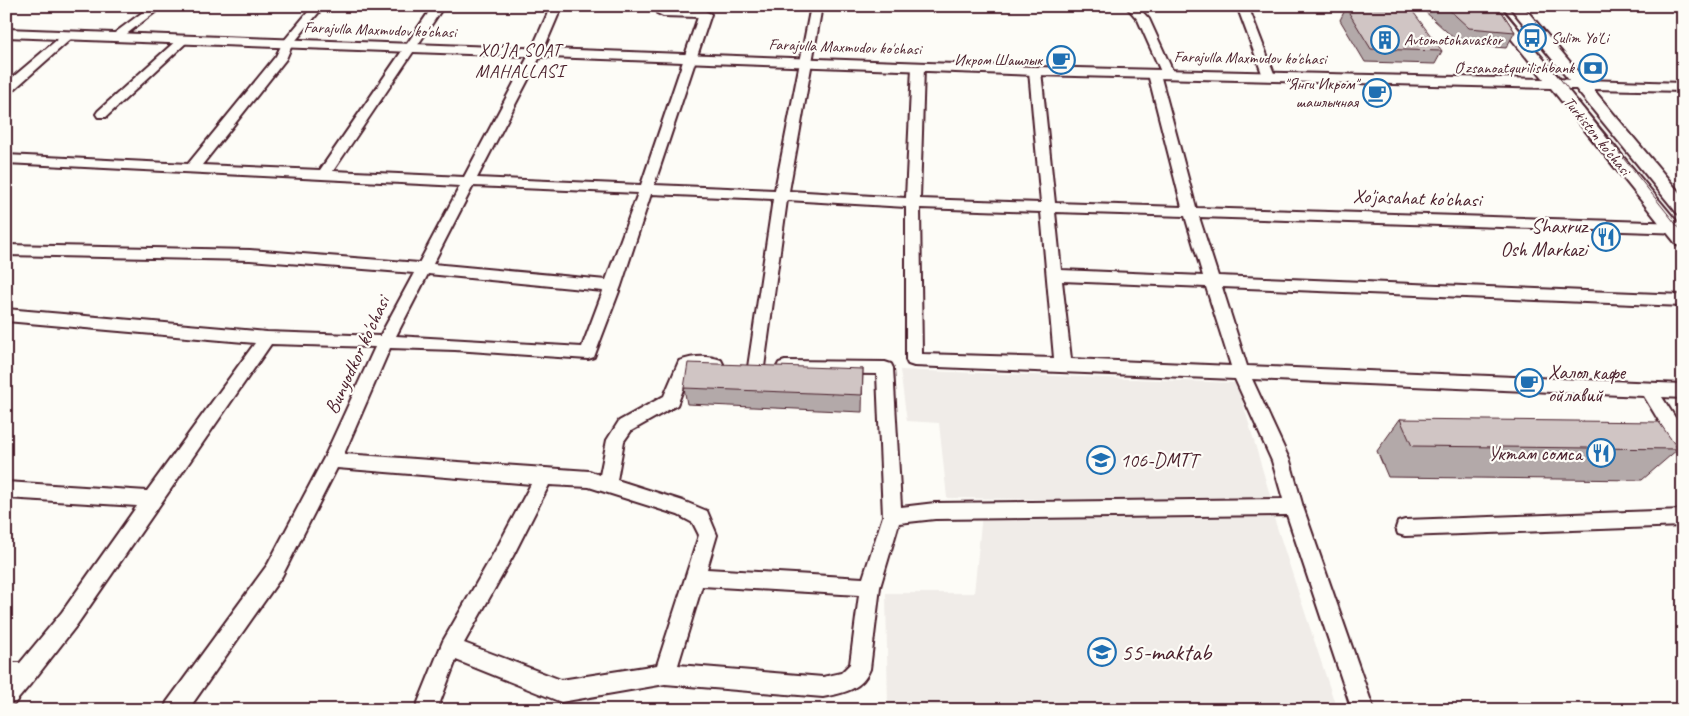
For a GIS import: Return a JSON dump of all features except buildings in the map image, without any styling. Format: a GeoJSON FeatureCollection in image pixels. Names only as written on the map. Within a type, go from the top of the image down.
{"type":"FeatureCollection","features":[{"type":"Feature","properties":{"kind":"main road","name":"Turkiston ko'chasi"},"geometry":{"type":"LineString","coordinates":[[1492,6],[1554,83],[1677,227],[1683,241]]}},
{"type":"Feature","properties":{"kind":"main road","name":"Turkiston ko'chasi"},"geometry":{"type":"LineString","coordinates":[[1516,6],[1683,209]]}},
{"type":"Feature","properties":{"kind":"main road","name":"Farajulla Maxmudov ko'chasi"},"geometry":{"type":"LineString","coordinates":[[6,33],[1035,71],[1683,87]]}},
{"type":"Feature","properties":{"kind":"street"},"geometry":{"type":"LineString","coordinates":[[116,37],[158,6]]}},
{"type":"Feature","properties":{"kind":"street"},"geometry":{"type":"LineString","coordinates":[[191,169],[282,57],[287,44],[319,6]]}},
{"type":"Feature","properties":{"kind":"street"},"geometry":{"type":"LineString","coordinates":[[324,175],[439,6]]}},
{"type":"Feature","properties":{"kind":"street","name":"Bunyodkor ko'chasi"},"geometry":{"type":"LineString","coordinates":[[175,710],[275,570],[332,460],[385,342],[422,268],[536,53],[557,6]]}},
{"type":"Feature","properties":{"kind":"street"},"geometry":{"type":"LineString","coordinates":[[756,367],[781,195],[817,6]]}},
{"type":"Feature","properties":{"kind":"street"},"geometry":{"type":"LineString","coordinates":[[1131,6],[1143,19],[1161,74],[1190,211],[1241,373],[1281,461],[1294,507],[1363,710]]}},
{"type":"Feature","properties":{"kind":"street"},"geometry":{"type":"LineString","coordinates":[[1242,6],[1269,76]]}},
{"type":"Feature","properties":{"kind":"street"},"geometry":{"type":"LineString","coordinates":[[6,315],[267,338],[455,344],[588,354],[692,58],[705,14],[663,13]]}},
{"type":"Feature","properties":{"kind":"street"},"geometry":{"type":"LineString","coordinates":[[6,90],[69,35]]}},
{"type":"Feature","properties":{"kind":"street"},"geometry":{"type":"LineString","coordinates":[[102,114],[183,40]]}},
{"type":"Feature","properties":{"kind":"street"},"geometry":{"type":"LineString","coordinates":[[918,67],[913,203],[914,360],[1683,391]]}},
{"type":"Feature","properties":{"kind":"street"},"geometry":{"type":"LineString","coordinates":[[1035,71],[1063,365]]}},
{"type":"Feature","properties":{"kind":"street","name":"Xo'jasahat ko'chasi"},"geometry":{"type":"LineString","coordinates":[[6,159],[781,195],[913,203],[1677,227]]}},
{"type":"Feature","properties":{"kind":"street"},"geometry":{"type":"LineString","coordinates":[[6,250],[170,252],[330,260],[534,281],[613,286]]}},
{"type":"Feature","properties":{"kind":"street"},"geometry":{"type":"LineString","coordinates":[[1055,275],[1683,301]]}},
{"type":"Feature","properties":{"kind":"street"},"geometry":{"type":"LineString","coordinates":[[6,697],[16,673],[69,619],[267,338]]}},
{"type":"Feature","properties":{"kind":"street"},"geometry":{"type":"LineString","coordinates":[[450,648],[561,691],[665,674],[822,687],[846,682],[860,669],[870,587],[892,516],[885,368],[756,367],[692,363],[685,365],[671,400],[625,426],[616,440],[607,484]]}},
{"type":"Feature","properties":{"kind":"street"},"geometry":{"type":"LineString","coordinates":[[1649,390],[1683,446]]}},
{"type":"Feature","properties":{"kind":"street"},"geometry":{"type":"LineString","coordinates":[[332,460],[544,478],[589,479],[683,509],[700,517],[708,535],[665,674]]}},
{"type":"Feature","properties":{"kind":"street"},"geometry":{"type":"LineString","coordinates":[[426,710],[450,648],[506,550],[544,478]]}},
{"type":"Feature","properties":{"kind":"street"},"geometry":{"type":"LineString","coordinates":[[6,490],[152,499]]}},
{"type":"Feature","properties":{"kind":"street"},"geometry":{"type":"LineString","coordinates":[[892,516],[934,511],[1294,507]]}},
{"type":"Feature","properties":{"kind":"street"},"geometry":{"type":"LineString","coordinates":[[1405,528],[1683,518]]}},
{"type":"Feature","properties":{"kind":"street"},"geometry":{"type":"LineString","coordinates":[[695,577],[870,587]]}},
{"type":"Feature","properties":{"kind":"shaded area","name":"106-DMTT"},"geometry":{"type":"Polygon","coordinates":[[[900,370],[1237,383],[1272,502],[947,498],[939,423],[907,421],[900,370]]]}},
{"type":"Feature","properties":{"kind":"shaded area","name":"55-maktab"},"geometry":{"type":"Polygon","coordinates":[[[982,514],[1273,515],[1337,710],[888,710],[886,593],[974,593],[982,514]]]}},
{"type":"Feature","properties":{"kind":"tram line"},"geometry":{"type":"LineString","coordinates":[[1502,6],[1683,233]]}},
{"type":"Feature","properties":{"kind":"place","name":"Sulim Yo'Li"},"geometry":{"type":"Point","coordinates":[1532,38]}},
{"type":"Feature","properties":{"kind":"place","name":"Avtomotohavaskor"},"geometry":{"type":"Point","coordinates":[1385,40]}},
{"type":"Feature","properties":{"kind":"place","name":"Икром Шашлык"},"geometry":{"type":"Point","coordinates":[1061,60]}},
{"type":"Feature","properties":{"kind":"place","name":"Oʻzsanoatqurilishbank"},"geometry":{"type":"Point","coordinates":[1593,68]}},
{"type":"Feature","properties":{"kind":"place","name":"\"Янги Икром\" шашлычная"},"geometry":{"type":"Point","coordinates":[1377,93]}},
{"type":"Feature","properties":{"kind":"place","name":"Shaxruz Osh Markazi"},"geometry":{"type":"Point","coordinates":[1606,237]}},
{"type":"Feature","properties":{"kind":"place","name":"Халол кафе ойлавий"},"geometry":{"type":"Point","coordinates":[1529,383]}},
{"type":"Feature","properties":{"kind":"place","name":"Уктам сомса"},"geometry":{"type":"Point","coordinates":[1601,453]}},
{"type":"Feature","properties":{"kind":"place","name":"106-DMTT"},"geometry":{"type":"Point","coordinates":[1101,460]}},
{"type":"Feature","properties":{"kind":"place","name":"55-maktab"},"geometry":{"type":"Point","coordinates":[1102,652]}},
{"type":"Feature","properties":{"kind":"district","name":"XO'JA SOAT MAHALLASI"},"geometry":{"type":"Point","coordinates":[520,60]}}]}
